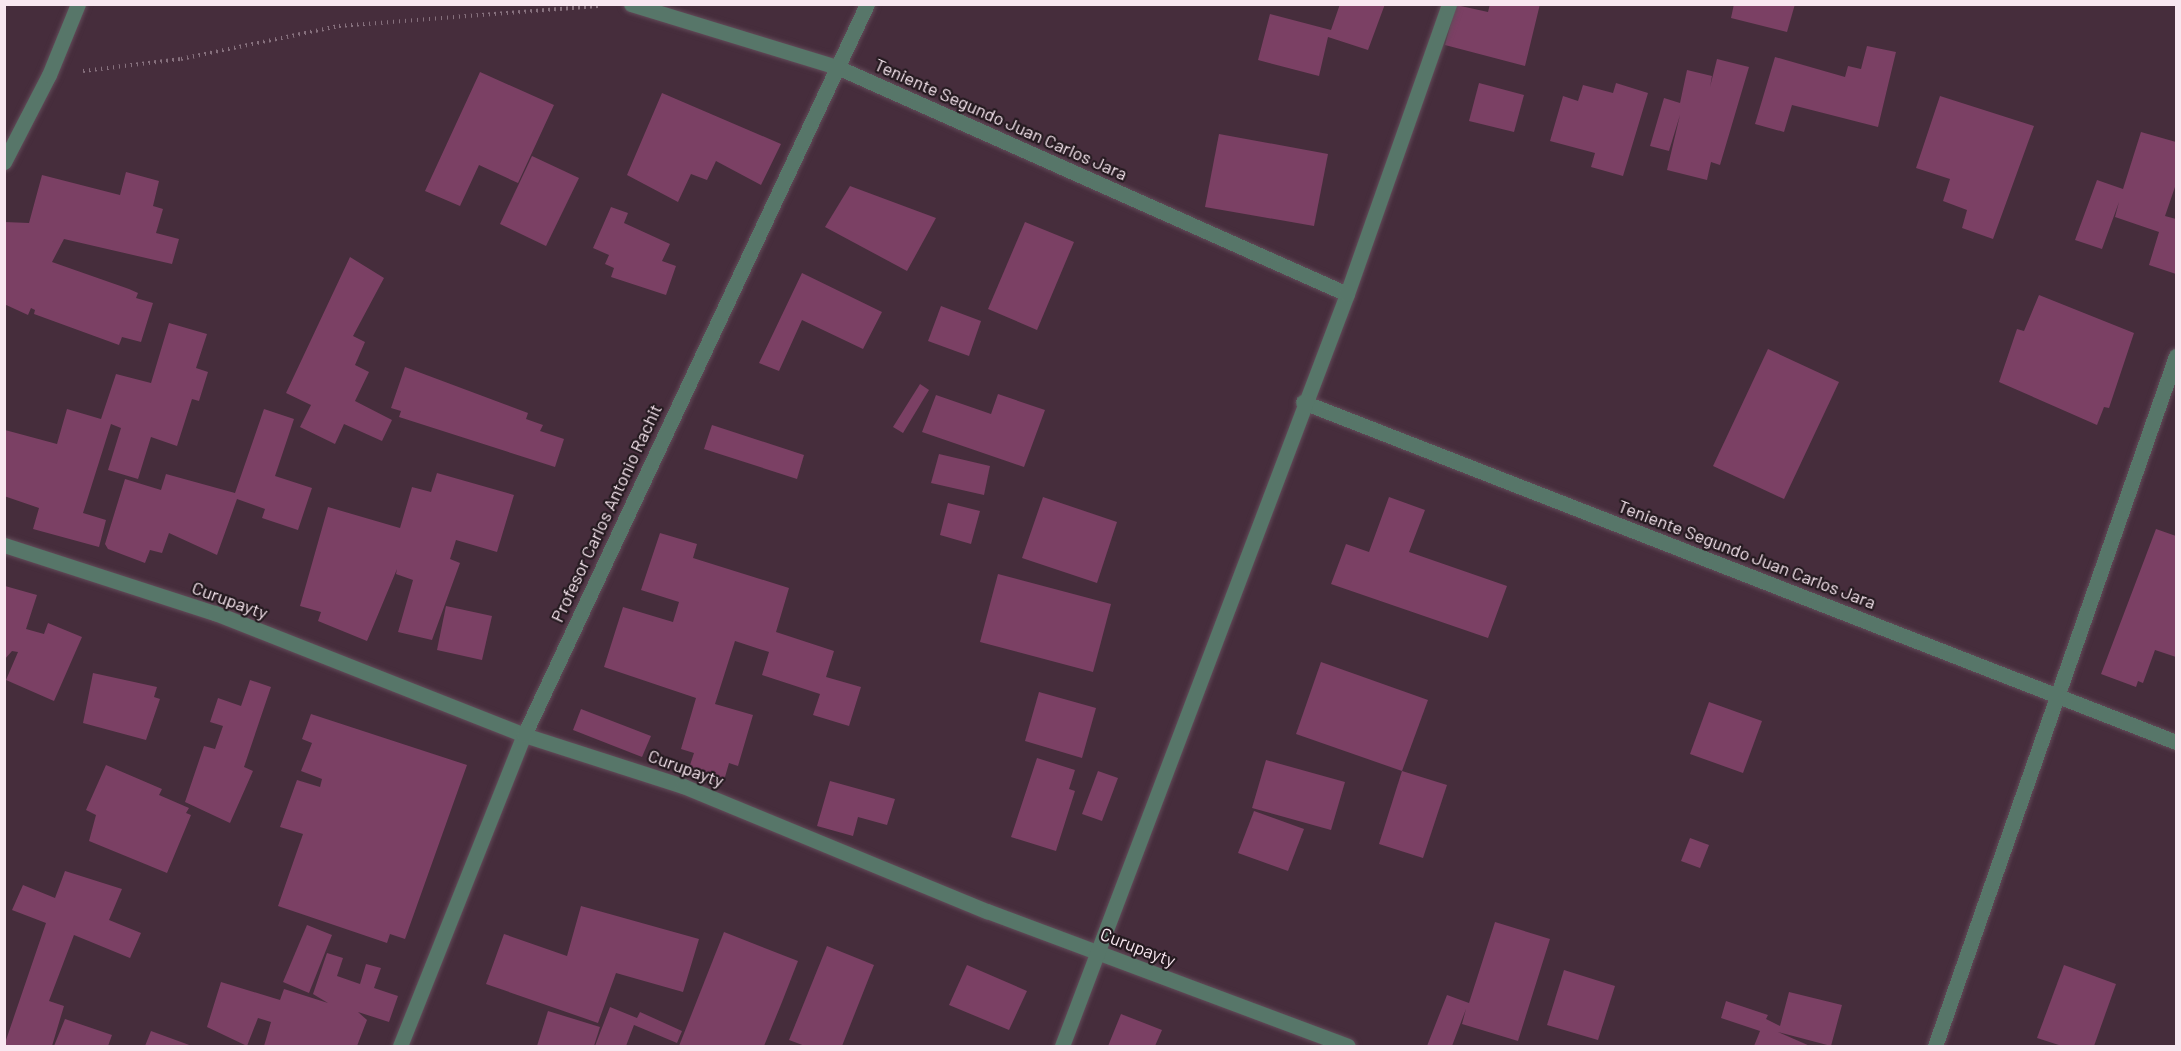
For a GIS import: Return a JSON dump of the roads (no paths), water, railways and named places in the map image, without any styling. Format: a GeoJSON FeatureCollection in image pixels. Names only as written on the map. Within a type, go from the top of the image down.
{"type":"FeatureCollection","features":[{"type":"Feature","properties":{"kind":"street"},"geometry":{"type":"LineString","coordinates":[[4,162],[49,75],[78,4]]}},
{"type":"Feature","properties":{"kind":"street","name":"Teniente Segundo Juan Carlos Jara"},"geometry":{"type":"LineString","coordinates":[[631,4],[837,67],[1347,294]]}},
{"type":"Feature","properties":{"kind":"street","name":"Profesor Carlos Antonio Rachit"},"geometry":{"type":"LineString","coordinates":[[400,1047],[524,735],[867,4]]}},
{"type":"Feature","properties":{"kind":"street"},"geometry":{"type":"LineString","coordinates":[[1062,1047],[1302,402],[1347,294],[1449,4]]}},
{"type":"Feature","properties":{"kind":"street"},"geometry":{"type":"LineString","coordinates":[[1935,1047],[2176,356]]}},
{"type":"Feature","properties":{"kind":"street","name":"Teniente Segundo Juan Carlos Jara"},"geometry":{"type":"LineString","coordinates":[[1302,402],[2176,742]]}},
{"type":"Feature","properties":{"kind":"street","name":"Curupayty"},"geometry":{"type":"LineString","coordinates":[[4,545],[215,613],[524,735],[683,786],[1097,952],[1348,1047]]}}]}
